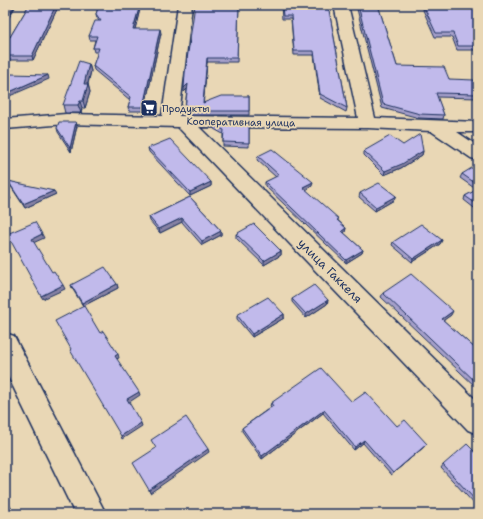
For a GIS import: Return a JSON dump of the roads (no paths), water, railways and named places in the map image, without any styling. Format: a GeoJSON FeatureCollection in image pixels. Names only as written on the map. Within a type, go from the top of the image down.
{"type":"FeatureCollection","features":[{"type":"Feature","properties":{"kind":"street"},"geometry":{"type":"LineString","coordinates":[[5,36],[24,5]]}},
{"type":"Feature","properties":{"kind":"street"},"geometry":{"type":"LineString","coordinates":[[176,122],[185,5]]}},
{"type":"Feature","properties":{"kind":"street"},"geometry":{"type":"LineString","coordinates":[[341,5],[368,123]]}},
{"type":"Feature","properties":{"kind":"street","name":"Кооперативная улица"},"geometry":{"type":"LineString","coordinates":[[5,124],[66,120],[368,123],[478,127]]}},
{"type":"Feature","properties":{"kind":"street","name":"улица Гаккеля"},"geometry":{"type":"LineString","coordinates":[[176,122],[478,421]]}},
{"type":"Feature","properties":{"kind":"street"},"geometry":{"type":"LineString","coordinates":[[436,126],[478,154]]}},
{"type":"Feature","properties":{"kind":"street"},"geometry":{"type":"LineString","coordinates":[[5,344],[91,514]]}},
{"type":"Feature","properties":{"kind":"place","name":"Продукты"},"geometry":{"type":"Point","coordinates":[149,108]}}]}
